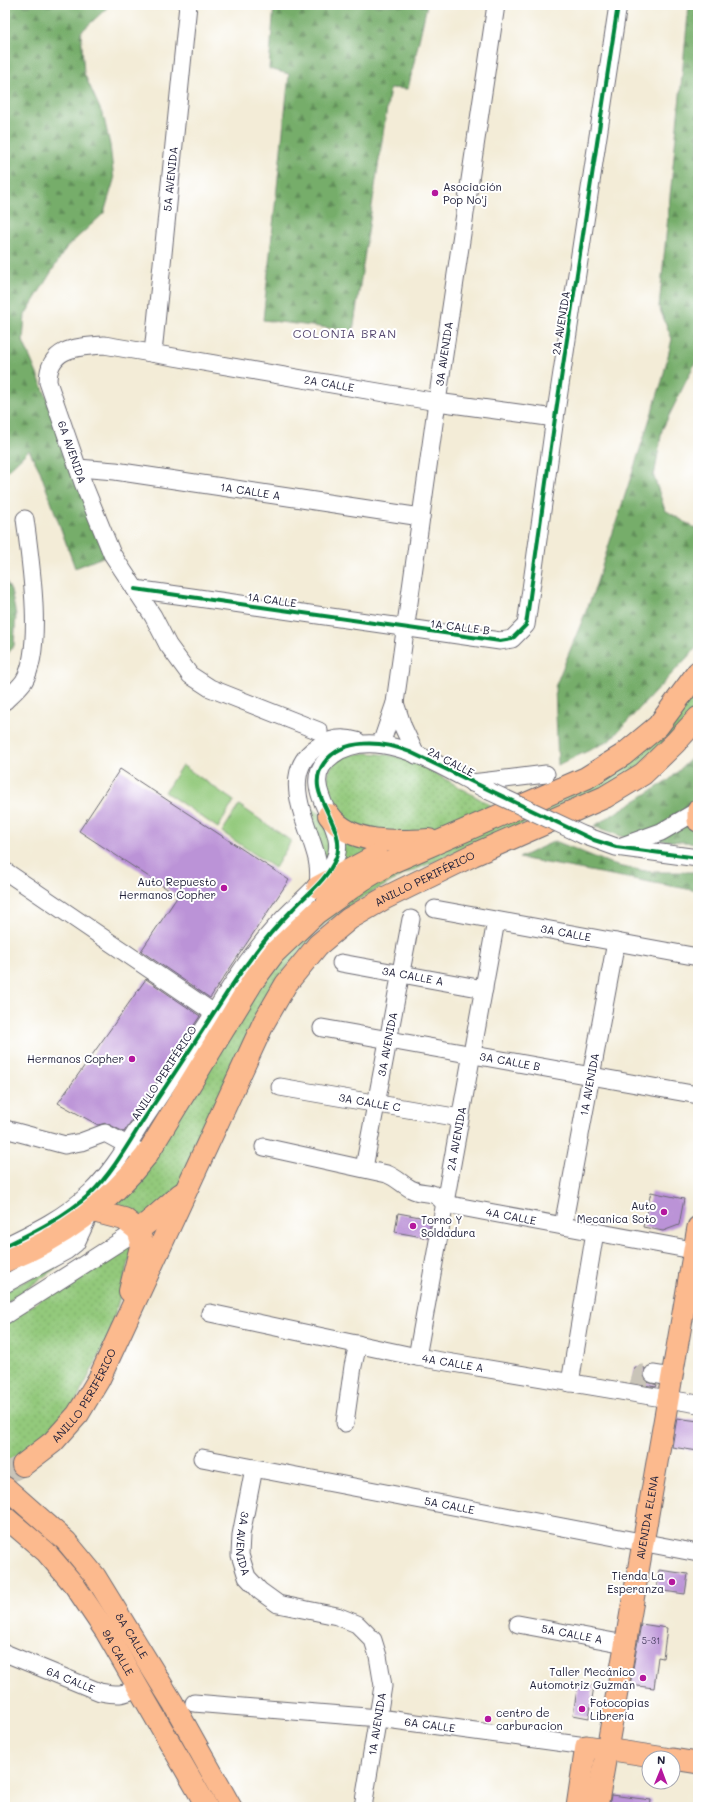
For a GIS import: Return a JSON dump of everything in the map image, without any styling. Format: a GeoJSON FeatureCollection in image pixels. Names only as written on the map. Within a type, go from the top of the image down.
{"type":"FeatureCollection","features":[{"type":"Feature","properties":{"kind":"highway"},"geometry":{"type":"LineString","coordinates":[[5,1261],[52,1239],[92,1212],[114,1194],[146,1156],[253,980],[274,953],[316,913],[362,880],[392,862],[586,778],[623,755],[658,726],[698,672]]}},
{"type":"Feature","properties":{"kind":"highway","name":"ANILLO PERIFÉRICO"},"geometry":{"type":"LineString","coordinates":[[23,1465],[53,1442],[78,1414],[99,1380],[264,1022],[286,984],[318,945],[349,919],[385,898],[473,855],[605,797],[643,774],[698,718]]}},
{"type":"Feature","properties":{"kind":"highway"},"geometry":{"type":"LineString","coordinates":[[329,815],[333,821],[344,829],[370,838],[398,841],[443,839]]}},
{"type":"Feature","properties":{"kind":"highway"},"geometry":{"type":"LineString","coordinates":[[318,887],[380,854],[443,839]]}},
{"type":"Feature","properties":{"kind":"highway"},"geometry":{"type":"LineString","coordinates":[[138,1230],[188,1188]]}},
{"type":"Feature","properties":{"kind":"highway"},"geometry":{"type":"LineString","coordinates":[[92,1212],[124,1219],[138,1230],[142,1242],[120,1336]]}},
{"type":"Feature","properties":{"kind":"main road","name":"AVENIDA ELENA"},"geometry":{"type":"LineString","coordinates":[[577,1807],[596,1747],[625,1644],[668,1400],[662,1375],[696,1251],[698,1227]]}},
{"type":"Feature","properties":{"kind":"main road","name":"8A CALLE"},"geometry":{"type":"LineString","coordinates":[[5,1487],[66,1541],[95,1576],[173,1703],[231,1807]]}},
{"type":"Feature","properties":{"kind":"main road","name":"9A CALLE"},"geometry":{"type":"LineString","coordinates":[[5,1517],[46,1552],[74,1586],[106,1632],[207,1807]]}},
{"type":"Feature","properties":{"kind":"main road","name":"AVENIDA ELENA"},"geometry":{"type":"LineString","coordinates":[[596,1747],[597,1807]]}},
{"type":"Feature","properties":{"kind":"main road","name":"6A CALLE"},"geometry":{"type":"LineString","coordinates":[[596,1747],[641,1754]]}},
{"type":"Feature","properties":{"kind":"main road"},"geometry":{"type":"LineString","coordinates":[[681,1760],[698,1763]]}},
{"type":"Feature","properties":{"kind":"street","name":"5A AVENIDA"},"geometry":{"type":"LineString","coordinates":[[153,353],[188,5]]}},
{"type":"Feature","properties":{"kind":"street","name":"3A AVENIDA"},"geometry":{"type":"LineString","coordinates":[[381,744],[395,703],[437,402],[496,5]]}},
{"type":"Feature","properties":{"kind":"street","name":"2A AVENIDA"},"geometry":{"type":"LineString","coordinates":[[512,639],[526,625],[555,418],[618,5]]}},
{"type":"Feature","properties":{"kind":"street","name":"2A CALLE"},"geometry":{"type":"LineString","coordinates":[[104,345],[437,402],[555,418]]}},
{"type":"Feature","properties":{"kind":"street","name":"6A AVENIDA"},"geometry":{"type":"LineString","coordinates":[[104,345],[68,349],[56,358],[48,370],[48,382],[78,468],[112,554],[135,589]]}},
{"type":"Feature","properties":{"kind":"street","name":"1A CALLE A"},"geometry":{"type":"LineString","coordinates":[[78,468],[122,472],[422,517]]}},
{"type":"Feature","properties":{"kind":"street"},"geometry":{"type":"LineString","coordinates":[[5,701],[24,680],[32,657],[33,604],[25,519]]}},
{"type":"Feature","properties":{"kind":"street","name":"1A CALLE"},"geometry":{"type":"LineString","coordinates":[[135,589],[405,629]]}},
{"type":"Feature","properties":{"kind":"street"},"geometry":{"type":"LineString","coordinates":[[135,589],[168,645],[190,675],[210,688],[319,732]]}},
{"type":"Feature","properties":{"kind":"street","name":"1A CALLE B"},"geometry":{"type":"LineString","coordinates":[[405,629],[500,641],[512,639]]}},
{"type":"Feature","properties":{"kind":"street","name":"3A AVENIDA"},"geometry":{"type":"LineString","coordinates":[[395,703],[405,731],[416,755]]}},
{"type":"Feature","properties":{"kind":"street","name":"2A CALLE"},"geometry":{"type":"LineString","coordinates":[[318,887],[317,858],[299,806],[298,786],[300,770],[308,755],[321,744],[348,738],[362,743],[381,744],[402,748],[472,783],[583,835],[616,847],[698,858]]}},
{"type":"Feature","properties":{"kind":"street","name":"2A CALLE"},"geometry":{"type":"LineString","coordinates":[[318,887],[335,860],[338,849],[336,833],[319,794],[318,782],[320,769],[328,758],[338,751],[362,743]]}},
{"type":"Feature","properties":{"kind":"street"},"geometry":{"type":"LineString","coordinates":[[472,783],[546,774]]}},
{"type":"Feature","properties":{"kind":"street"},"geometry":{"type":"LineString","coordinates":[[616,847],[661,832],[698,814]]}},
{"type":"Feature","properties":{"kind":"street"},"geometry":{"type":"LineString","coordinates":[[5,871],[214,1013]]}},
{"type":"Feature","properties":{"kind":"street","name":"ANILLO PERIFÉRICO"},"geometry":{"type":"LineString","coordinates":[[5,1246],[43,1227],[73,1208],[95,1188],[128,1144],[248,961],[294,907],[318,887]]}},
{"type":"Feature","properties":{"kind":"street","name":"3A CALLE"},"geometry":{"type":"LineString","coordinates":[[434,909],[698,957]]}},
{"type":"Feature","properties":{"kind":"street","name":"3A AVENIDA"},"geometry":{"type":"LineString","coordinates":[[364,1168],[411,919]]}},
{"type":"Feature","properties":{"kind":"street","name":"2A AVENIDA"},"geometry":{"type":"LineString","coordinates":[[417,1356],[496,921]]}},
{"type":"Feature","properties":{"kind":"street","name":"1A AVENIDA"},"geometry":{"type":"LineString","coordinates":[[563,1226],[616,942]]}},
{"type":"Feature","properties":{"kind":"street","name":"3A CALLE A"},"geometry":{"type":"LineString","coordinates":[[341,963],[484,989]]}},
{"type":"Feature","properties":{"kind":"street","name":"3A CALLE B"},"geometry":{"type":"LineString","coordinates":[[322,1028],[698,1095]]}},
{"type":"Feature","properties":{"kind":"street","name":"3A CALLE C"},"geometry":{"type":"LineString","coordinates":[[280,1087],[460,1118]]}},
{"type":"Feature","properties":{"kind":"street"},"geometry":{"type":"LineString","coordinates":[[5,1129],[65,1145],[81,1142],[105,1133],[128,1144],[146,1156]]}},
{"type":"Feature","properties":{"kind":"street","name":"4A CALLE"},"geometry":{"type":"LineString","coordinates":[[264,1147],[364,1168],[392,1176],[412,1190],[437,1195],[444,1204],[696,1251]]}},
{"type":"Feature","properties":{"kind":"street"},"geometry":{"type":"LineString","coordinates":[[5,1284],[66,1251],[76,1243],[92,1212]]}},
{"type":"Feature","properties":{"kind":"street"},"geometry":{"type":"LineString","coordinates":[[5,1315],[138,1230]]}},
{"type":"Feature","properties":{"kind":"street"},"geometry":{"type":"LineString","coordinates":[[570,1383],[595,1232]]}},
{"type":"Feature","properties":{"kind":"street","name":"4A CALLE A"},"geometry":{"type":"LineString","coordinates":[[210,1313],[417,1356],[570,1383],[636,1391],[668,1400],[698,1404]]}},
{"type":"Feature","properties":{"kind":"street"},"geometry":{"type":"LineString","coordinates":[[346,1423],[353,1366],[358,1344]]}},
{"type":"Feature","properties":{"kind":"street","name":"5A CALLE"},"geometry":{"type":"LineString","coordinates":[[202,1458],[642,1544],[698,1553]]}},
{"type":"Feature","properties":{"kind":"street","name":"3A AVENIDA"},"geometry":{"type":"LineString","coordinates":[[254,1468],[241,1535],[240,1554],[247,1576],[260,1591],[278,1604],[337,1616],[357,1624]]}},
{"type":"Feature","properties":{"kind":"street","name":"1A AVENIDA"},"geometry":{"type":"LineString","coordinates":[[357,1624],[373,1640],[378,1656],[383,1686],[363,1807]]}},
{"type":"Feature","properties":{"kind":"street","name":"5A CALLE A"},"geometry":{"type":"LineString","coordinates":[[518,1624],[625,1644]]}},
{"type":"Feature","properties":{"kind":"street","name":"6A CALLE"},"geometry":{"type":"LineString","coordinates":[[5,1653],[100,1692],[114,1695],[126,1694],[138,1686]]}},
{"type":"Feature","properties":{"kind":"street","name":"6A CALLE"},"geometry":{"type":"LineString","coordinates":[[194,1703],[378,1718],[596,1747]]}},
{"type":"Feature","properties":{"kind":"green space"},"geometry":{"type":"Polygon","coordinates":[[[5,5],[110,5],[81,32],[84,73],[104,118],[110,145],[114,180],[104,213],[66,248],[25,315],[23,341],[113,553],[75,568],[40,471],[29,450],[5,473],[5,5]]]}},
{"type":"Feature","properties":{"kind":"green space"},"geometry":{"type":"Polygon","coordinates":[[[274,5],[427,5],[408,89],[390,88],[353,331],[263,320],[289,74],[269,69],[274,5]]]}},
{"type":"Feature","properties":{"kind":"green space"},"geometry":{"type":"Polygon","coordinates":[[[689,5],[698,5],[698,357],[662,430],[654,477],[665,510],[695,528],[698,527],[698,646],[609,741],[558,765],[555,687],[593,594],[662,381],[672,339],[659,307],[689,5]]]}},
{"type":"Feature","properties":{"kind":"green space"},"geometry":{"type":"Polygon","coordinates":[[[5,579],[11,591],[16,615],[14,646],[5,657],[5,579]]]}},
{"type":"Feature","properties":{"kind":"green space"},"geometry":{"type":"Polygon","coordinates":[[[698,684],[698,710],[638,767],[597,793],[405,874],[360,899],[326,922],[286,968],[182,1183],[144,1218],[119,1210],[113,1205],[277,961],[321,916],[399,867],[589,785],[698,684]]]}},
{"type":"Feature","properties":{"kind":"green space"},"geometry":{"type":"Polygon","coordinates":[[[698,752],[698,843],[626,838],[594,826],[669,780],[698,752]]]}},
{"type":"Feature","properties":{"kind":"green space"},"geometry":{"type":"Polygon","coordinates":[[[367,753],[390,755],[412,760],[492,806],[451,827],[439,831],[410,833],[392,832],[351,824],[342,818],[336,811],[328,795],[328,777],[330,769],[338,759],[350,755],[367,753]]]}},
{"type":"Feature","properties":{"kind":"green space"},"geometry":{"type":"Polygon","coordinates":[[[182,765],[234,801],[218,828],[165,792],[182,765]]]}},
{"type":"Feature","properties":{"kind":"green space"},"geometry":{"type":"Polygon","coordinates":[[[306,797],[310,806],[321,815],[331,840],[324,868],[306,797]]]}},
{"type":"Feature","properties":{"kind":"green space"},"geometry":{"type":"Polygon","coordinates":[[[239,805],[291,841],[275,868],[222,832],[239,805]]]}},
{"type":"Feature","properties":{"kind":"green space"},"geometry":{"type":"Polygon","coordinates":[[[344,835],[387,847],[337,870],[344,835]]]}},
{"type":"Feature","properties":{"kind":"green space"},"geometry":{"type":"Polygon","coordinates":[[[555,841],[617,866],[652,872],[698,872],[698,891],[519,858],[555,841]]]}},
{"type":"Feature","properties":{"kind":"green space"},"geometry":{"type":"Polygon","coordinates":[[[129,1236],[135,1240],[109,1336],[70,1413],[26,1456],[5,1468],[5,1325],[129,1236]]]}},
{"type":"Feature","properties":{"kind":"green space"},"geometry":{"type":"Polygon","coordinates":[[[63,1263],[5,1304],[5,1291],[63,1263]]]}},
{"type":"Feature","properties":{"kind":"building","name":"Auto Repuesto Hermanos Copher"},"geometry":{"type":"Polygon","coordinates":[[[120,769],[289,880],[210,998],[141,951],[178,896],[79,831],[120,769]]]}},
{"type":"Feature","properties":{"kind":"building","name":"Hermanos Copher"},"geometry":{"type":"Polygon","coordinates":[[[146,979],[200,1016],[124,1132],[106,1123],[98,1125],[58,1103],[146,979]]]}},
{"type":"Feature","properties":{"kind":"building","name":"Auto Mecanica Soto"},"geometry":{"type":"Polygon","coordinates":[[[651,1192],[684,1199],[679,1225],[663,1231],[643,1227],[651,1192]]]}},
{"type":"Feature","properties":{"kind":"building","name":"Torno Y Soldadura"},"geometry":{"type":"Polygon","coordinates":[[[398,1213],[431,1219],[428,1238],[395,1232],[398,1213]]]}},
{"type":"Feature","properties":{"kind":"building"},"geometry":{"type":"Polygon","coordinates":[[[635,1367],[645,1368],[644,1378],[647,1382],[657,1385],[656,1387],[633,1383],[635,1367]]]}},
{"type":"Feature","properties":{"kind":"building"},"geometry":{"type":"Polygon","coordinates":[[[677,1418],[698,1421],[698,1451],[672,1447],[677,1418]]]}},
{"type":"Feature","properties":{"kind":"building","name":"Tienda La Esperanza"},"geometry":{"type":"Polygon","coordinates":[[[659,1570],[688,1574],[685,1594],[656,1590],[659,1570]]]}},
{"type":"Feature","properties":{"kind":"building"},"geometry":{"type":"Polygon","coordinates":[[[641,1624],[667,1628],[663,1658],[658,1657],[654,1688],[630,1685],[641,1624]]]}},
{"type":"Feature","properties":{"kind":"building"},"geometry":{"type":"Polygon","coordinates":[[[578,1683],[594,1686],[589,1718],[573,1715],[578,1683]]]}},
{"type":"Feature","properties":{"kind":"building"},"geometry":{"type":"Polygon","coordinates":[[[611,1795],[651,1800],[650,1807],[609,1807],[611,1795]]]}},
{"type":"Feature","properties":{"kind":"tunnel"},"geometry":{"type":"LineString","coordinates":[[637,1388],[642,1373],[653,1374]]}},
{"type":"Feature","properties":{"kind":"tunnel"},"geometry":{"type":"LineString","coordinates":[[5,1474],[23,1465]]}},
{"type":"Feature","properties":{"kind":"cycle path"},"geometry":{"type":"LineString","coordinates":[[135,589],[500,641],[512,639],[526,625],[555,418],[618,5]]}},
{"type":"Feature","properties":{"kind":"cycle path"},"geometry":{"type":"LineString","coordinates":[[5,1246],[60,1217],[90,1194],[105,1178],[244,967],[275,928],[317,886],[332,866],[336,858],[338,846],[332,822],[321,798],[318,786],[318,775],[324,763],[332,755],[342,749],[352,745],[364,744],[388,745],[399,748],[594,840],[616,847],[698,858]]}},
{"type":"Feature","properties":{"kind":"place","name":"Asociación Pop No'j"},"geometry":{"type":"Point","coordinates":[435,193]}},
{"type":"Feature","properties":{"kind":"place","name":"Auto Repuesto Hermanos Copher"},"geometry":{"type":"Point","coordinates":[224,888]}},
{"type":"Feature","properties":{"kind":"place","name":"Hermanos Copher"},"geometry":{"type":"Point","coordinates":[132,1059]}},
{"type":"Feature","properties":{"kind":"place","name":"Auto Mecanica Soto"},"geometry":{"type":"Point","coordinates":[664,1212]}},
{"type":"Feature","properties":{"kind":"place","name":"Torno Y Soldadura"},"geometry":{"type":"Point","coordinates":[413,1226]}},
{"type":"Feature","properties":{"kind":"place","name":"Tienda La Esperanza"},"geometry":{"type":"Point","coordinates":[672,1582]}},
{"type":"Feature","properties":{"kind":"place","name":"Taller Mecánico Automotriz Guzmán"},"geometry":{"type":"Point","coordinates":[643,1678]}},
{"type":"Feature","properties":{"kind":"place","name":"Fotocopias Librería"},"geometry":{"type":"Point","coordinates":[582,1709]}},
{"type":"Feature","properties":{"kind":"place","name":"centro de carburacion"},"geometry":{"type":"Point","coordinates":[488,1719]}},
{"type":"Feature","properties":{"kind":"district","name":"COLONIA BRAN"},"geometry":{"type":"Point","coordinates":[345,334]}}]}
